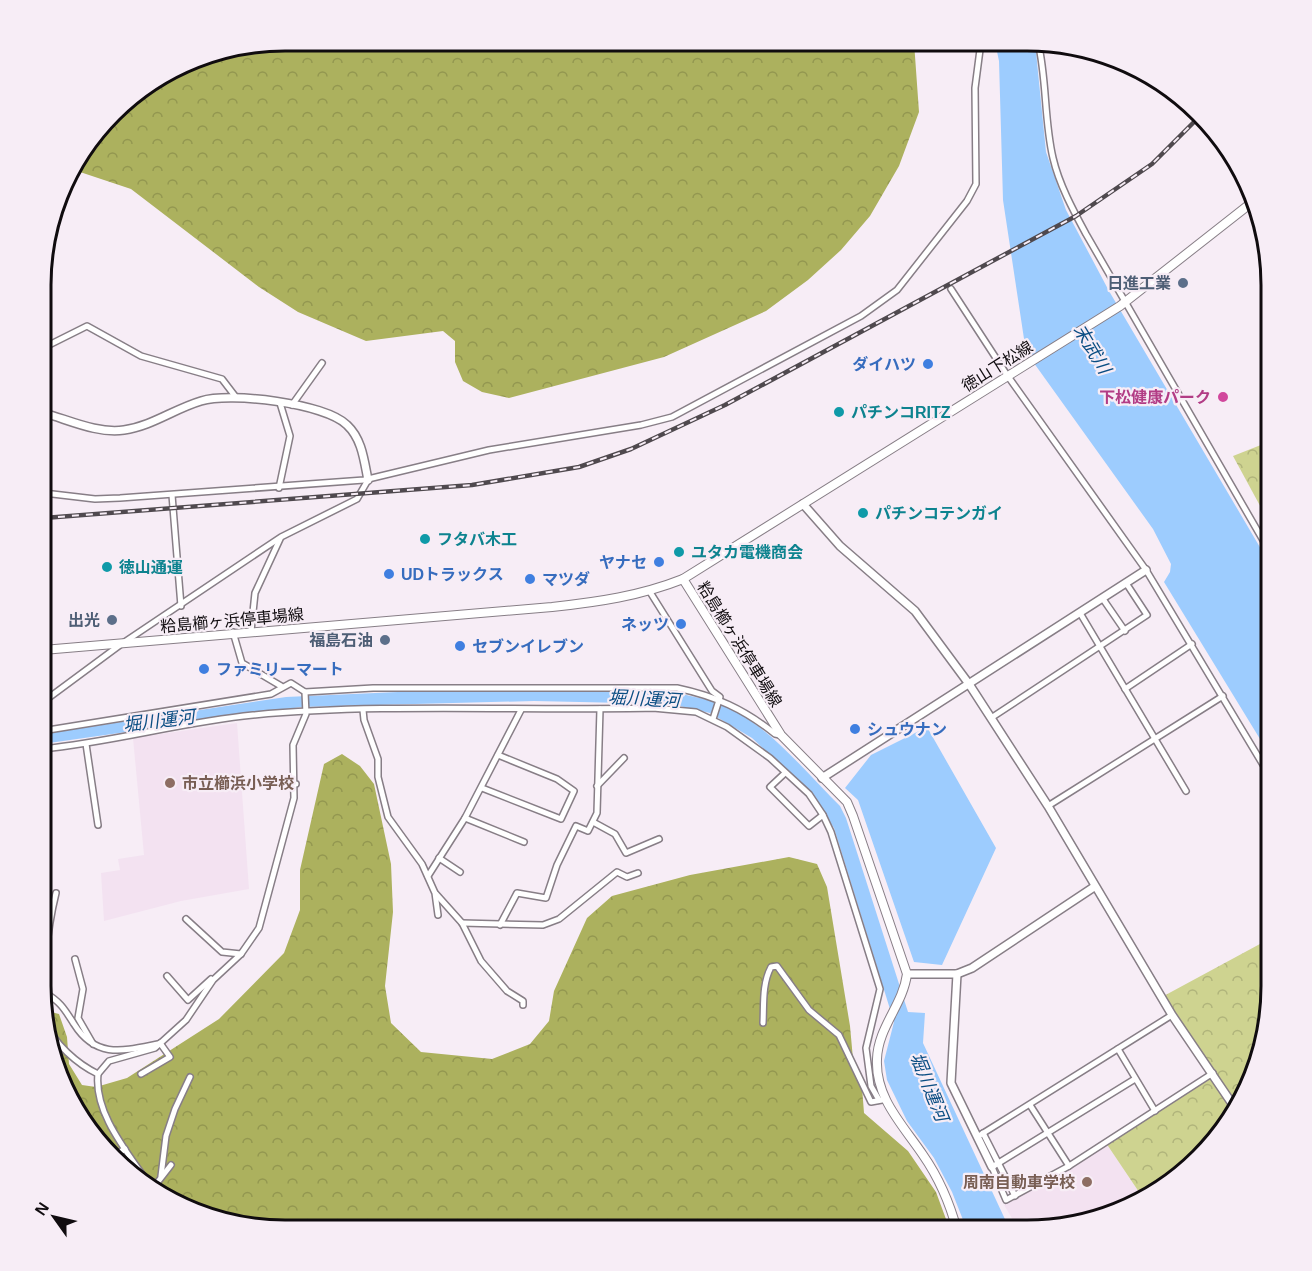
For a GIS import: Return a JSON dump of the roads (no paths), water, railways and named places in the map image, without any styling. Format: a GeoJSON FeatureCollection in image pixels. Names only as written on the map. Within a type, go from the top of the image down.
{"type":"FeatureCollection","features":[{"type":"Feature","properties":{"kind":"main road","name":"徳山下松線"},"geometry":{"type":"LineString","coordinates":[[683,579],[1123,304],[1247,206]]}},
{"type":"Feature","properties":{"kind":"main road","name":"粭島櫛ヶ浜停車場線"},"geometry":{"type":"LineString","coordinates":[[51,649],[120,645],[234,632],[396,622],[599,602],[650,592],[683,579],[781,735],[847,802],[906,978]]}},
{"type":"Feature","properties":{"kind":"main road"},"geometry":{"type":"LineString","coordinates":[[906,978],[882,1031],[876,1074],[882,1100],[931,1168],[950,1205],[954,1220]]}},
{"type":"Feature","properties":{"kind":"street"},"geometry":{"type":"LineString","coordinates":[[51,495],[95,499],[279,488],[368,480],[489,450],[641,425],[672,417],[888,299],[967,201],[976,184],[975,88],[980,51]]}},
{"type":"Feature","properties":{"kind":"street"},"geometry":{"type":"LineString","coordinates":[[1040,52],[1053,157],[1076,216],[1123,304],[1261,537]]}},
{"type":"Feature","properties":{"kind":"street"},"geometry":{"type":"LineString","coordinates":[[951,289],[1007,375],[1146,570],[1261,761]]}},
{"type":"Feature","properties":{"kind":"street"},"geometry":{"type":"LineString","coordinates":[[51,344],[87,326],[141,356],[222,379],[235,396]]}},
{"type":"Feature","properties":{"kind":"street"},"geometry":{"type":"LineString","coordinates":[[292,405],[322,363]]}},
{"type":"Feature","properties":{"kind":"street"},"geometry":{"type":"LineString","coordinates":[[51,414],[89,427],[122,431],[155,422],[202,400],[235,396],[318,410],[336,417],[355,435],[363,453],[368,480],[357,499],[281,537],[120,645],[51,696]]}},
{"type":"Feature","properties":{"kind":"street"},"geometry":{"type":"LineString","coordinates":[[279,488],[290,436],[280,403]]}},
{"type":"Feature","properties":{"kind":"street"},"geometry":{"type":"LineString","coordinates":[[172,495],[181,606]]}},
{"type":"Feature","properties":{"kind":"street"},"geometry":{"type":"LineString","coordinates":[[803,504],[840,546],[915,611],[969,684],[1048,806],[1172,1015],[1231,1101]]}},
{"type":"Feature","properties":{"kind":"street"},"geometry":{"type":"LineString","coordinates":[[251,631],[255,593],[281,537]]}},
{"type":"Feature","properties":{"kind":"street"},"geometry":{"type":"LineString","coordinates":[[822,778],[1146,570]]}},
{"type":"Feature","properties":{"kind":"street"},"geometry":{"type":"LineString","coordinates":[[991,718],[1147,615],[1126,583]]}},
{"type":"Feature","properties":{"kind":"street"},"geometry":{"type":"LineString","coordinates":[[650,592],[712,691],[721,700]]}},
{"type":"Feature","properties":{"kind":"street"},"geometry":{"type":"LineString","coordinates":[[1103,599],[1125,631]]}},
{"type":"Feature","properties":{"kind":"street"},"geometry":{"type":"LineString","coordinates":[[1080,613],[1186,791]]}},
{"type":"Feature","properties":{"kind":"street"},"geometry":{"type":"LineString","coordinates":[[234,632],[242,663],[281,687]]}},
{"type":"Feature","properties":{"kind":"street"},"geometry":{"type":"LineString","coordinates":[[1125,689],[1192,644]]}},
{"type":"Feature","properties":{"kind":"street"},"geometry":{"type":"LineString","coordinates":[[51,730],[272,694],[291,683],[305,693],[373,688],[658,687],[703,693],[721,700],[743,710],[775,734],[781,735]]}},
{"type":"Feature","properties":{"kind":"street"},"geometry":{"type":"LineString","coordinates":[[137,1168],[108,1116],[99,1091],[98,1074],[109,1061],[145,1052],[160,1043],[186,1020],[213,980],[241,954],[251,941],[261,920],[296,784],[293,745],[306,712],[305,693]]}},
{"type":"Feature","properties":{"kind":"street"},"geometry":{"type":"LineString","coordinates":[[1048,806],[1223,696]]}},
{"type":"Feature","properties":{"kind":"street"},"geometry":{"type":"LineString","coordinates":[[714,718],[721,700]]}},
{"type":"Feature","properties":{"kind":"street"},"geometry":{"type":"LineString","coordinates":[[500,925],[517,892],[546,898],[576,826],[588,831],[593,822],[597,813],[601,741],[600,709]]}},
{"type":"Feature","properties":{"kind":"street"},"geometry":{"type":"LineString","coordinates":[[51,748],[252,715],[306,712],[685,709],[714,718],[749,742],[809,794],[831,832],[880,989],[866,1048],[871,1086],[882,1100],[871,1102],[839,1035],[809,1010],[777,966],[771,967],[769,972],[763,1023]]}},
{"type":"Feature","properties":{"kind":"street"},"geometry":{"type":"LineString","coordinates":[[363,710],[364,720],[378,759],[378,777],[388,817],[403,841],[418,858],[428,876],[435,893],[438,915]]}},
{"type":"Feature","properties":{"kind":"street"},"geometry":{"type":"LineString","coordinates":[[428,876],[482,788],[521,710]]}},
{"type":"Feature","properties":{"kind":"street"},"geometry":{"type":"LineString","coordinates":[[86,744],[98,825]]}},
{"type":"Feature","properties":{"kind":"street"},"geometry":{"type":"LineString","coordinates":[[482,788],[561,819],[574,791],[557,779],[498,755]]}},
{"type":"Feature","properties":{"kind":"street"},"geometry":{"type":"LineString","coordinates":[[597,786],[624,758]]}},
{"type":"Feature","properties":{"kind":"street"},"geometry":{"type":"LineString","coordinates":[[785,773],[770,787],[809,826],[823,815]]}},
{"type":"Feature","properties":{"kind":"street"},"geometry":{"type":"LineString","coordinates":[[257,782],[296,784]]}},
{"type":"Feature","properties":{"kind":"street"},"geometry":{"type":"LineString","coordinates":[[465,818],[524,842]]}},
{"type":"Feature","properties":{"kind":"street"},"geometry":{"type":"LineString","coordinates":[[593,822],[615,834],[626,854],[659,839]]}},
{"type":"Feature","properties":{"kind":"street"},"geometry":{"type":"LineString","coordinates":[[439,858],[460,872]]}},
{"type":"Feature","properties":{"kind":"street"},"geometry":{"type":"LineString","coordinates":[[462,923],[543,925],[559,919],[617,872],[627,877],[638,873]]}},
{"type":"Feature","properties":{"kind":"street"},"geometry":{"type":"LineString","coordinates":[[906,978],[957,974],[972,968],[1094,887]]}},
{"type":"Feature","properties":{"kind":"street"},"geometry":{"type":"LineString","coordinates":[[51,931],[56,893]]}},
{"type":"Feature","properties":{"kind":"street"},"geometry":{"type":"LineString","coordinates":[[435,893],[462,923],[480,961],[507,991],[523,1001],[523,1005]]}},
{"type":"Feature","properties":{"kind":"street"},"geometry":{"type":"LineString","coordinates":[[186,919],[222,952],[241,954]]}},
{"type":"Feature","properties":{"kind":"street"},"geometry":{"type":"LineString","coordinates":[[75,959],[83,989],[78,1018],[83,1030],[91,1037],[93,1046]]}},
{"type":"Feature","properties":{"kind":"street"},"geometry":{"type":"LineString","coordinates":[[957,974],[949,1075],[951,1083],[995,1165],[1015,1196]]}},
{"type":"Feature","properties":{"kind":"street"},"geometry":{"type":"LineString","coordinates":[[167,976],[188,1000],[207,981],[213,980]]}},
{"type":"Feature","properties":{"kind":"street"},"geometry":{"type":"LineString","coordinates":[[52,997],[62,1004],[80,1034],[93,1046],[104,1050],[160,1043]]}},
{"type":"Feature","properties":{"kind":"street"},"geometry":{"type":"LineString","coordinates":[[980,1135],[1172,1015]]}},
{"type":"Feature","properties":{"kind":"street"},"geometry":{"type":"LineString","coordinates":[[57,1040],[70,1054],[98,1074]]}},
{"type":"Feature","properties":{"kind":"street"},"geometry":{"type":"LineString","coordinates":[[141,1074],[170,1058],[160,1043]]}},
{"type":"Feature","properties":{"kind":"street"},"geometry":{"type":"LineString","coordinates":[[1118,1049],[1155,1111]]}},
{"type":"Feature","properties":{"kind":"street"},"geometry":{"type":"LineString","coordinates":[[995,1165],[1006,1200],[1069,1166],[1213,1073]]}},
{"type":"Feature","properties":{"kind":"street"},"geometry":{"type":"LineString","coordinates":[[160,1180],[166,1136],[190,1077]]}},
{"type":"Feature","properties":{"kind":"street"},"geometry":{"type":"LineString","coordinates":[[995,1165],[1135,1079]]}},
{"type":"Feature","properties":{"kind":"street"},"geometry":{"type":"LineString","coordinates":[[1030,1105],[1069,1166]]}},
{"type":"Feature","properties":{"kind":"street"},"geometry":{"type":"LineString","coordinates":[[119,1152],[125,1149]]}},
{"type":"Feature","properties":{"kind":"street"},"geometry":{"type":"LineString","coordinates":[[156,1181],[160,1180],[171,1164]]}},
{"type":"Feature","properties":{"kind":"water","name":"末武川"},"geometry":{"type":"Polygon","coordinates":[[[997,51],[1036,52],[1046,152],[1066,210],[1109,291],[1261,549],[1261,741],[1164,582],[1170,572],[1171,564],[1153,529],[1026,352],[1003,200],[997,51]]]}},
{"type":"Feature","properties":{"kind":"water","name":"堀川運河"},"geometry":{"type":"Polygon","coordinates":[[[664,690],[714,702],[733,710],[767,733],[840,806],[846,818],[908,1012],[925,1013],[923,1043],[1005,1220],[963,1220],[952,1192],[934,1158],[907,1121],[887,1080],[884,1061],[894,1022],[834,828],[811,793],[752,738],[710,713],[671,704],[534,701],[301,707],[51,743],[51,733],[286,697],[420,691],[664,690]]]}},
{"type":"Feature","properties":{"kind":"water"},"geometry":{"type":"Polygon","coordinates":[[[927,727],[996,848],[942,965],[914,962],[858,800],[845,788],[871,755],[927,727]]]}},
{"type":"Feature","properties":{"kind":"railway"},"geometry":{"type":"LineString","coordinates":[[51,517],[472,485],[579,467],[631,449],[725,405],[1076,216],[1152,164],[1195,121]]}},
{"type":"Feature","properties":{"kind":"place","name":"日進工業"},"geometry":{"type":"Point","coordinates":[1183,283]}},
{"type":"Feature","properties":{"kind":"place","name":"ダイハツ"},"geometry":{"type":"Point","coordinates":[928,364]}},
{"type":"Feature","properties":{"kind":"place","name":"下松健康パーク"},"geometry":{"type":"Point","coordinates":[1223,397]}},
{"type":"Feature","properties":{"kind":"place","name":"パチンコRITZ"},"geometry":{"type":"Point","coordinates":[839,412]}},
{"type":"Feature","properties":{"kind":"place","name":"パチンコテンガイ"},"geometry":{"type":"Point","coordinates":[863,513]}},
{"type":"Feature","properties":{"kind":"place","name":"フタバ木工"},"geometry":{"type":"Point","coordinates":[425,539]}},
{"type":"Feature","properties":{"kind":"place","name":"ユタカ電機商会"},"geometry":{"type":"Point","coordinates":[679,552]}},
{"type":"Feature","properties":{"kind":"place","name":"ヤナセ"},"geometry":{"type":"Point","coordinates":[659,562]}},
{"type":"Feature","properties":{"kind":"place","name":"徳山通運"},"geometry":{"type":"Point","coordinates":[107,567]}},
{"type":"Feature","properties":{"kind":"place","name":"UDトラックス"},"geometry":{"type":"Point","coordinates":[389,574]}},
{"type":"Feature","properties":{"kind":"place","name":"マツダ"},"geometry":{"type":"Point","coordinates":[530,579]}},
{"type":"Feature","properties":{"kind":"place","name":"出光"},"geometry":{"type":"Point","coordinates":[112,620]}},
{"type":"Feature","properties":{"kind":"place","name":"ネッツ"},"geometry":{"type":"Point","coordinates":[681,624]}},
{"type":"Feature","properties":{"kind":"place","name":"福島石油"},"geometry":{"type":"Point","coordinates":[385,640]}},
{"type":"Feature","properties":{"kind":"place","name":"セブンイレブン"},"geometry":{"type":"Point","coordinates":[460,646]}},
{"type":"Feature","properties":{"kind":"place","name":"ファミリーマート"},"geometry":{"type":"Point","coordinates":[204,669]}},
{"type":"Feature","properties":{"kind":"place","name":"シュウナン"},"geometry":{"type":"Point","coordinates":[855,729]}},
{"type":"Feature","properties":{"kind":"place","name":"市立櫛浜小学校"},"geometry":{"type":"Point","coordinates":[170,783]}},
{"type":"Feature","properties":{"kind":"place","name":"周南自動車学校"},"geometry":{"type":"Point","coordinates":[1087,1182]}}]}
